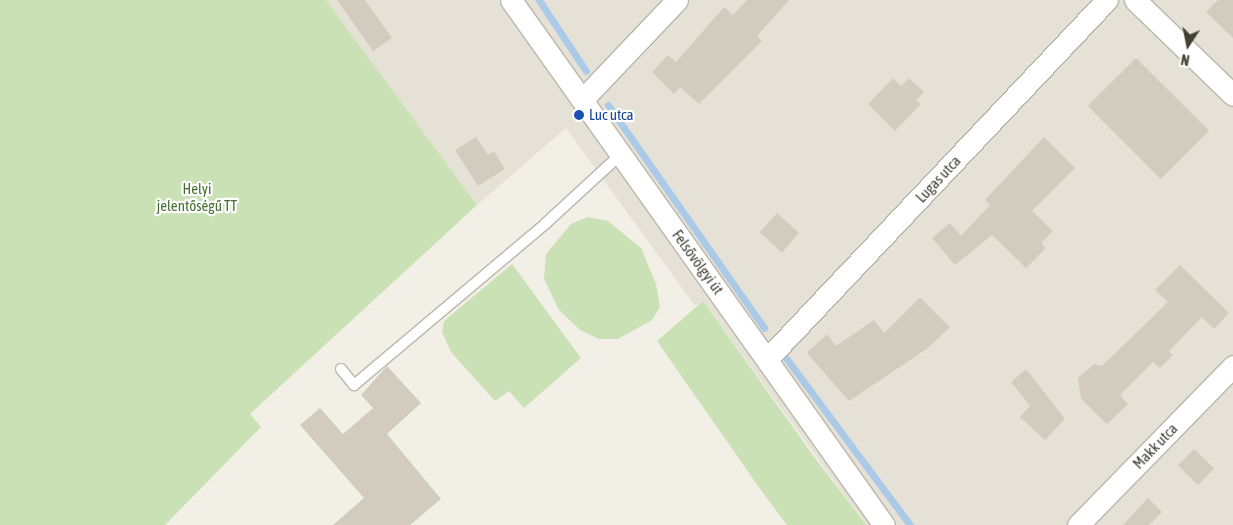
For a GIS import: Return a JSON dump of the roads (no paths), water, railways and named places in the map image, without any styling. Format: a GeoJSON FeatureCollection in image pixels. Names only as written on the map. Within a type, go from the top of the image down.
{"type":"FeatureCollection","features":[{"type":"Feature","properties":{"kind":"street","name":"Felsővölgyi út"},"geometry":{"type":"LineString","coordinates":[[511,0],[769,357],[884,525]]}},
{"type":"Feature","properties":{"kind":"street"},"geometry":{"type":"LineString","coordinates":[[582,100],[676,0]]}},
{"type":"Feature","properties":{"kind":"street","name":"Lugas utca"},"geometry":{"type":"LineString","coordinates":[[769,357],[1107,0]]}},
{"type":"Feature","properties":{"kind":"street"},"geometry":{"type":"LineString","coordinates":[[1135,0],[1233,95]]}},
{"type":"Feature","properties":{"kind":"street","name":"Makk utca"},"geometry":{"type":"LineString","coordinates":[[1078,525],[1233,366]]}},
{"type":"Feature","properties":{"kind":"lane"},"geometry":{"type":"LineString","coordinates":[[341,369],[354,385],[545,224],[621,154]]}},
{"type":"Feature","properties":{"kind":"waterway"},"geometry":{"type":"LineString","coordinates":[[539,0],[586,71]]}},
{"type":"Feature","properties":{"kind":"waterway"},"geometry":{"type":"LineString","coordinates":[[608,105],[764,328]]}},
{"type":"Feature","properties":{"kind":"waterway"},"geometry":{"type":"LineString","coordinates":[[786,358],[910,525]]}},
{"type":"Feature","properties":{"kind":"place","name":"Luc utca"},"geometry":{"type":"Point","coordinates":[579,115]}},
{"type":"Feature","properties":{"kind":"park label","name":"Helyi jelentőségű TT"},"geometry":{"type":"Point","coordinates":[197,196]}}]}
